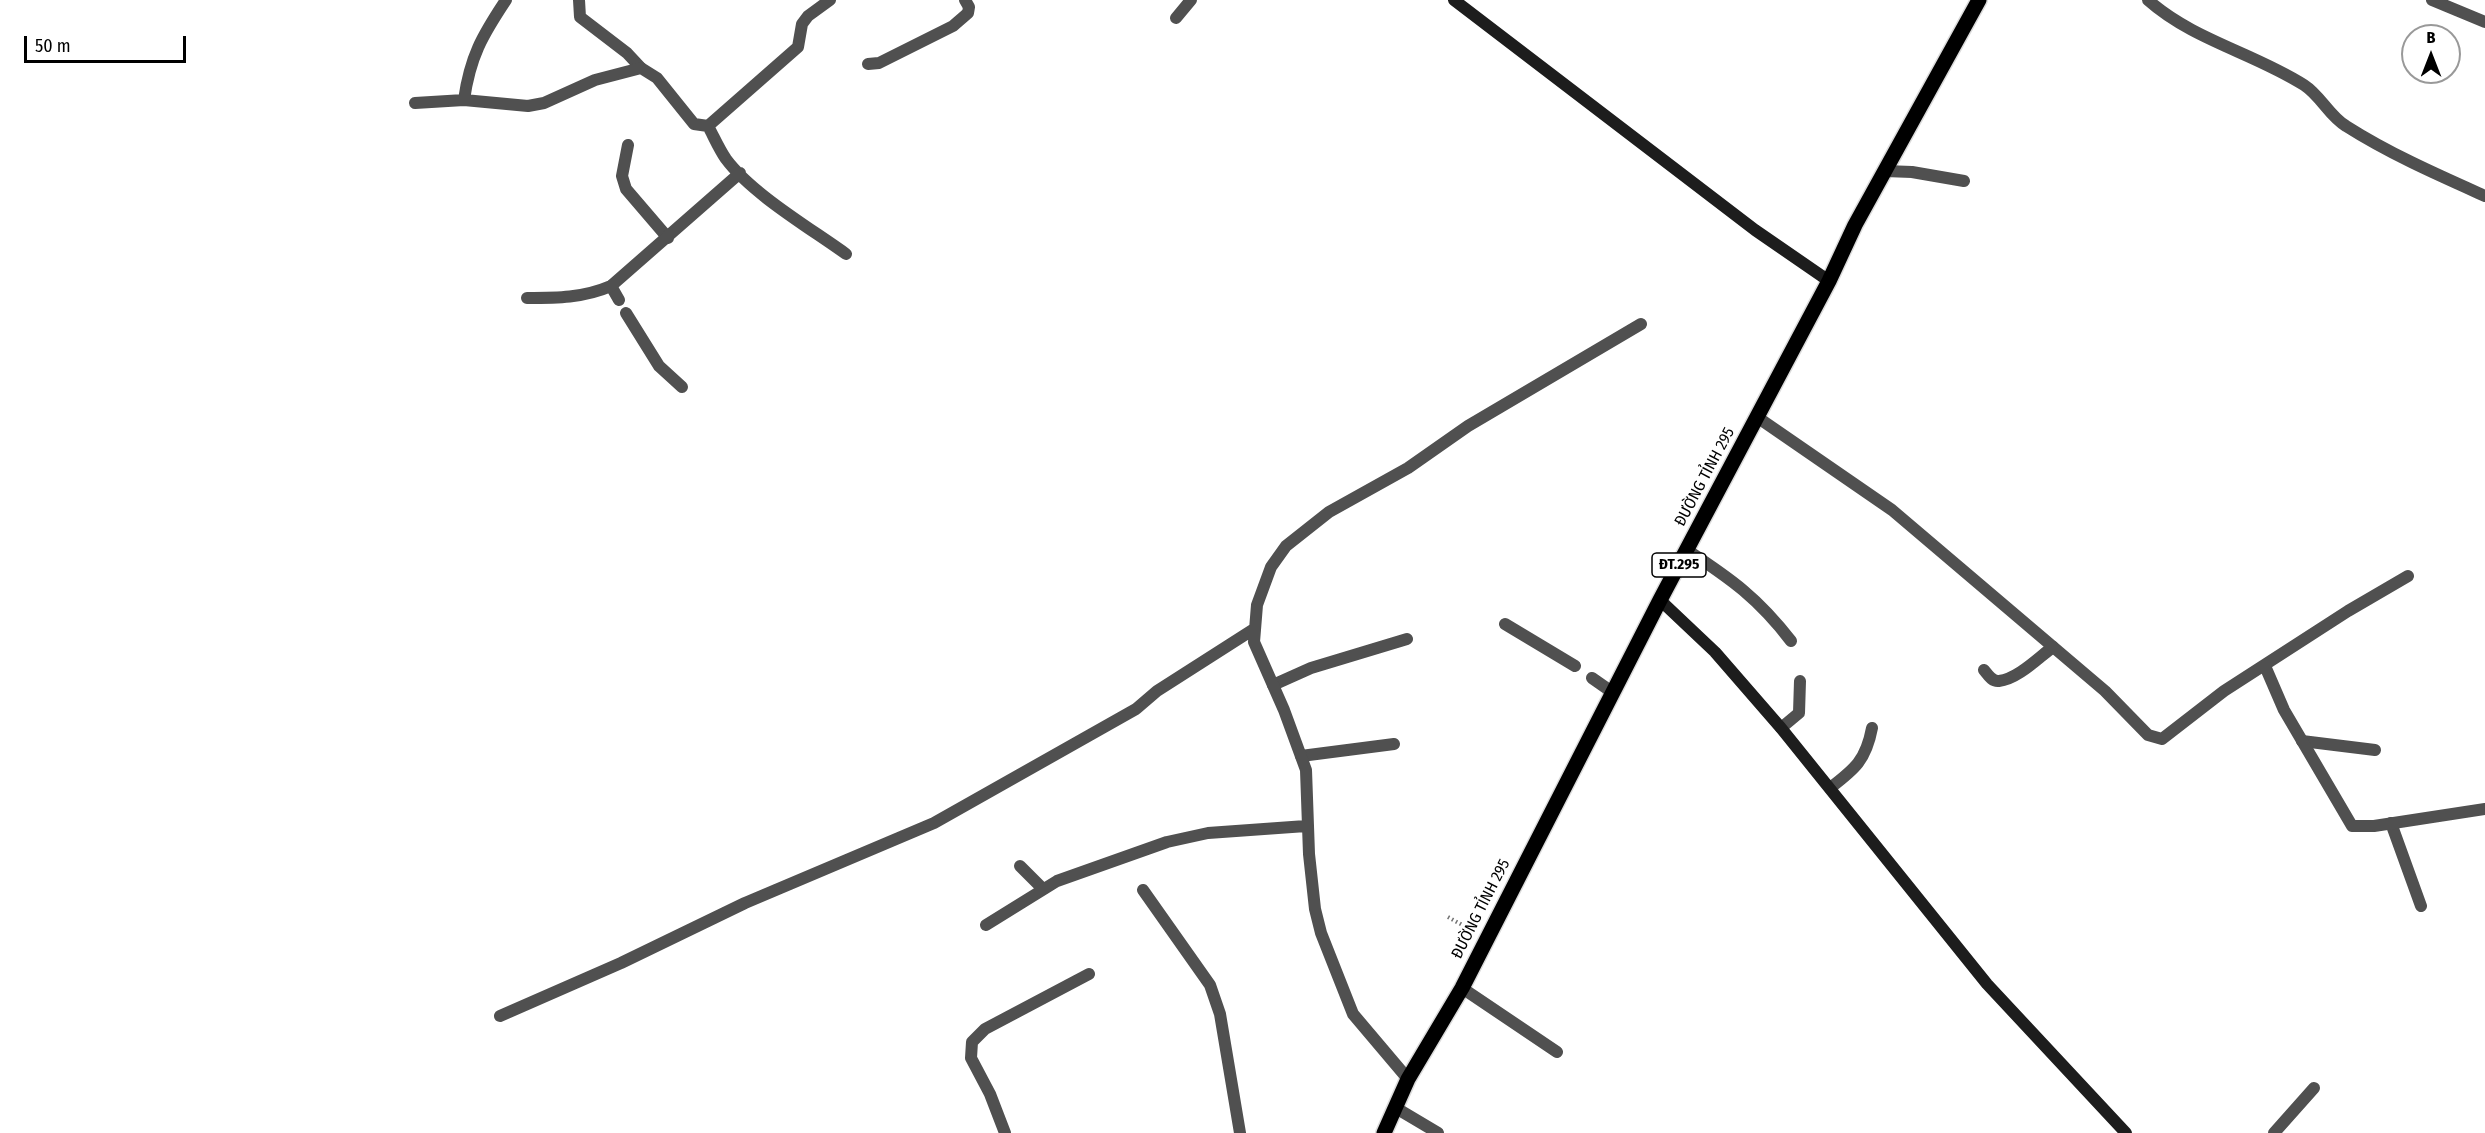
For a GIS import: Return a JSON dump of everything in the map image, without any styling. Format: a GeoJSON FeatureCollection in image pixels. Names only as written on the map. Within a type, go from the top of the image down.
{"type":"FeatureCollection","features":[{"type":"Feature","properties":{"kind":"main road","name":"ĐƯỜNG TỈNH 295"},"geometry":{"type":"LineString","coordinates":[[1384,1133],[1408,1079],[1462,988],[1612,692],[1830,281],[1855,225],[1979,0]]}},
{"type":"Feature","properties":{"kind":"street"},"geometry":{"type":"LineString","coordinates":[[464,100],[468,68],[506,0]]}},
{"type":"Feature","properties":{"kind":"street"},"geometry":{"type":"LineString","coordinates":[[579,0],[580,16],[627,53],[641,68],[657,78],[694,124],[708,126],[798,47],[802,24],[808,16],[830,0]]}},
{"type":"Feature","properties":{"kind":"street"},"geometry":{"type":"LineString","coordinates":[[868,64],[879,63],[953,26],[968,13],[965,0]]}},
{"type":"Feature","properties":{"kind":"street"},"geometry":{"type":"LineString","coordinates":[[1176,18],[1191,0]]}},
{"type":"Feature","properties":{"kind":"street"},"geometry":{"type":"LineString","coordinates":[[1454,0],[1755,230],[1830,281]]}},
{"type":"Feature","properties":{"kind":"street"},"geometry":{"type":"LineString","coordinates":[[2148,0],[2160,10],[2217,44],[2305,86],[2344,125],[2387,150],[2485,196]]}},
{"type":"Feature","properties":{"kind":"street"},"geometry":{"type":"LineString","coordinates":[[2432,0],[2485,22]]}},
{"type":"Feature","properties":{"kind":"street"},"geometry":{"type":"LineString","coordinates":[[415,103],[464,100],[528,106],[544,103],[595,80],[641,68]]}},
{"type":"Feature","properties":{"kind":"street"},"geometry":{"type":"LineString","coordinates":[[708,126],[727,159],[740,173],[779,206],[846,254]]}},
{"type":"Feature","properties":{"kind":"street"},"geometry":{"type":"LineString","coordinates":[[627,145],[622,176],[626,189],[668,238]]}},
{"type":"Feature","properties":{"kind":"street"},"geometry":{"type":"LineString","coordinates":[[1885,171],[1912,172],[1964,181]]}},
{"type":"Feature","properties":{"kind":"street"},"geometry":{"type":"LineString","coordinates":[[527,298],[563,298],[595,293],[611,286],[740,173]]}},
{"type":"Feature","properties":{"kind":"street"},"geometry":{"type":"LineString","coordinates":[[611,286],[619,300]]}},
{"type":"Feature","properties":{"kind":"street"},"geometry":{"type":"LineString","coordinates":[[626,313],[659,366],[682,387]]}},
{"type":"Feature","properties":{"kind":"street"},"geometry":{"type":"LineString","coordinates":[[1408,1079],[1353,1014],[1315,909],[1306,826],[1306,770],[1254,642],[1257,605],[1271,567],[1286,546],[1329,512],[1408,468],[1468,426],[1641,324]]}},
{"type":"Feature","properties":{"kind":"street"},"geometry":{"type":"LineString","coordinates":[[1757,417],[1892,510],[2105,691],[2148,735],[2162,739],[2224,691],[2348,611],[2409,576]]}},
{"type":"Feature","properties":{"kind":"street"},"geometry":{"type":"LineString","coordinates":[[1687,550],[1741,586],[1768,611],[1791,640]]}},
{"type":"Feature","properties":{"kind":"street"},"geometry":{"type":"LineString","coordinates":[[1660,600],[1715,652],[1781,728],[1988,984],[2126,1133]]}},
{"type":"Feature","properties":{"kind":"street"},"geometry":{"type":"LineString","coordinates":[[1505,624],[1575,666]]}},
{"type":"Feature","properties":{"kind":"street"},"geometry":{"type":"LineString","coordinates":[[500,1016],[621,963],[745,903],[934,824],[1136,709],[1156,691],[1254,629]]}},
{"type":"Feature","properties":{"kind":"street"},"geometry":{"type":"LineString","coordinates":[[1273,685],[1311,668],[1407,639]]}},
{"type":"Feature","properties":{"kind":"street"},"geometry":{"type":"LineString","coordinates":[[1984,670],[1991,679],[1999,681],[2023,669],[2053,647]]}},
{"type":"Feature","properties":{"kind":"street"},"geometry":{"type":"LineString","coordinates":[[2265,666],[2284,710],[2352,826],[2391,824],[2485,809]]}},
{"type":"Feature","properties":{"kind":"street"},"geometry":{"type":"LineString","coordinates":[[1592,678],[1612,692]]}},
{"type":"Feature","properties":{"kind":"street"},"geometry":{"type":"LineString","coordinates":[[1781,728],[1799,713],[1800,681]]}},
{"type":"Feature","properties":{"kind":"street"},"geometry":{"type":"LineString","coordinates":[[1830,788],[1857,767],[1869,747],[1872,728]]}},
{"type":"Feature","properties":{"kind":"street"},"geometry":{"type":"LineString","coordinates":[[2302,741],[2375,750]]}},
{"type":"Feature","properties":{"kind":"street"},"geometry":{"type":"LineString","coordinates":[[1301,756],[1394,744]]}},
{"type":"Feature","properties":{"kind":"street"},"geometry":{"type":"LineString","coordinates":[[2391,824],[2421,906]]}},
{"type":"Feature","properties":{"kind":"street"},"geometry":{"type":"LineString","coordinates":[[986,925],[1044,889],[1105,863],[1167,842],[1208,834],[1306,826]]}},
{"type":"Feature","properties":{"kind":"street"},"geometry":{"type":"LineString","coordinates":[[1020,866],[1044,889]]}},
{"type":"Feature","properties":{"kind":"street"},"geometry":{"type":"LineString","coordinates":[[1143,890],[1210,985],[1220,1014],[1240,1133]]}},
{"type":"Feature","properties":{"kind":"street"},"geometry":{"type":"LineString","coordinates":[[1005,1133],[990,1094],[971,1058],[972,1042],[986,1029],[1089,974]]}},
{"type":"Feature","properties":{"kind":"street"},"geometry":{"type":"LineString","coordinates":[[1462,988],[1557,1052]]}},
{"type":"Feature","properties":{"kind":"street"},"geometry":{"type":"LineString","coordinates":[[2274,1133],[2314,1088]]}},
{"type":"Feature","properties":{"kind":"street"},"geometry":{"type":"LineString","coordinates":[[1396,1108],[1438,1133]]}},
{"type":"Feature","properties":{"kind":"path"},"geometry":{"type":"LineString","coordinates":[[1448,917],[1486,938]]}}]}
